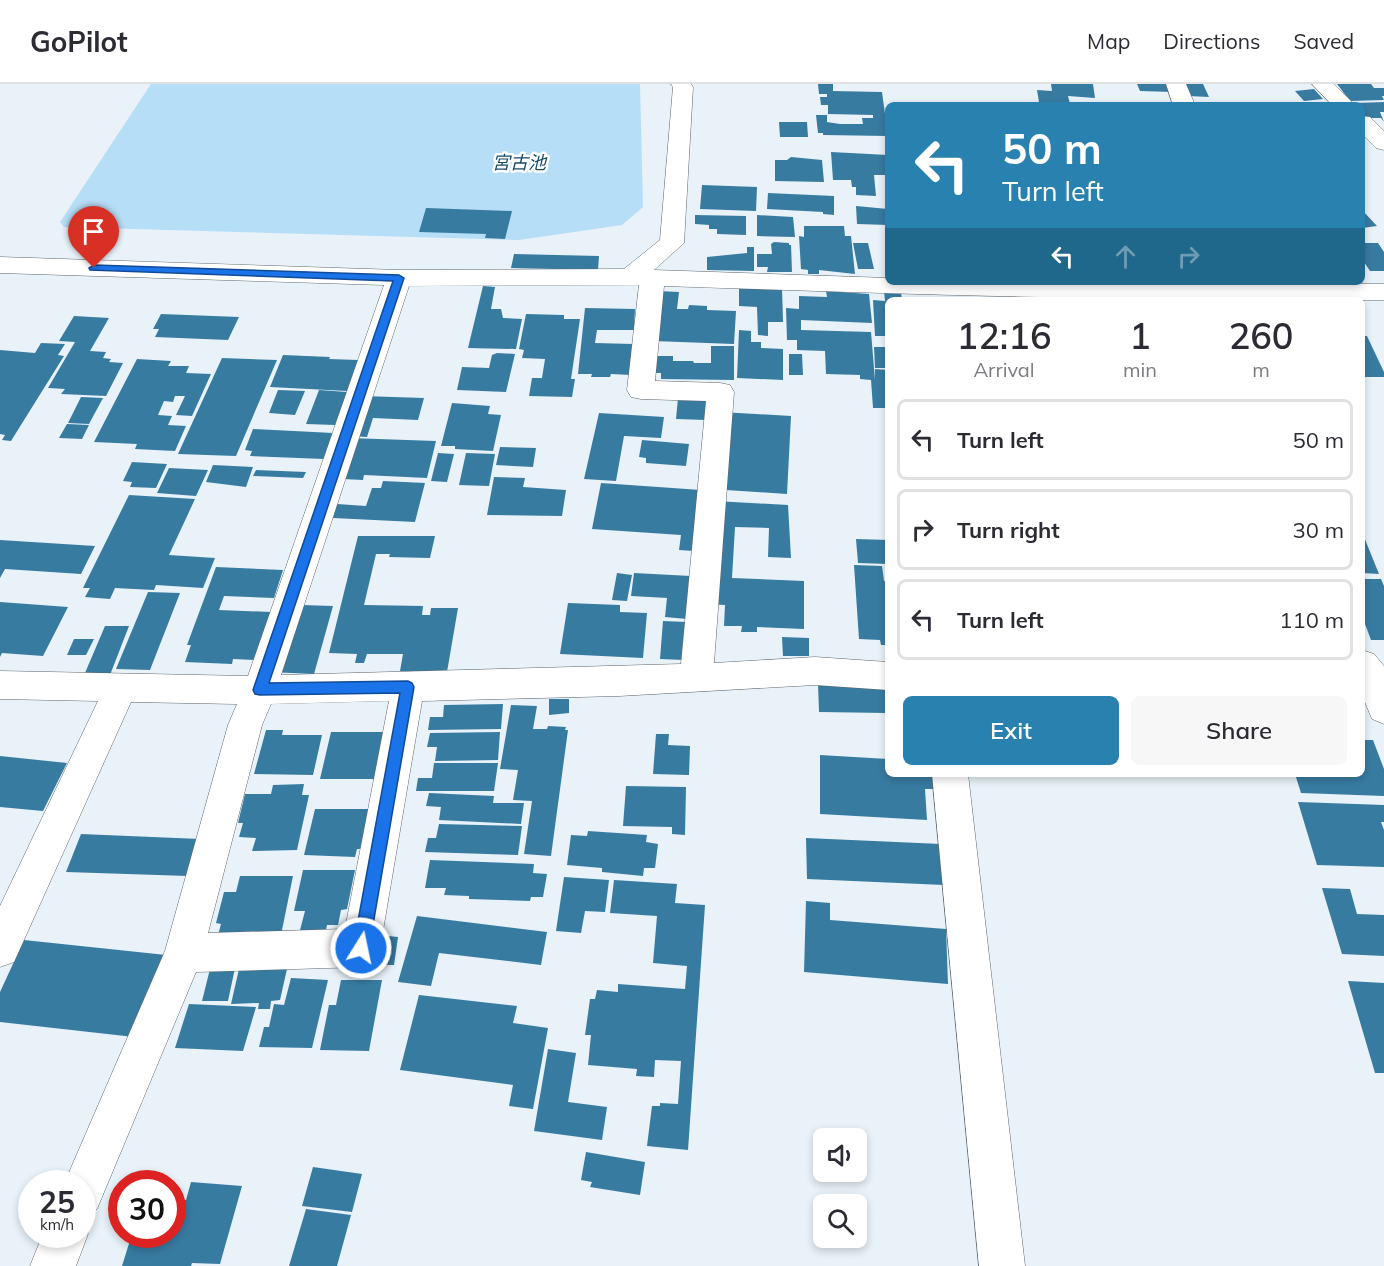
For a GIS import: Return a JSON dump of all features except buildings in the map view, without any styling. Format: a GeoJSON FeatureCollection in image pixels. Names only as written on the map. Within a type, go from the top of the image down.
{"type":"FeatureCollection","features":[{"type":"Feature","properties":{"kind":"street"},"geometry":{"type":"LineString","coordinates":[[681,84],[683,87],[672,243],[641,278],[641,390],[720,392],[696,677]]}},
{"type":"Feature","properties":{"kind":"street"},"geometry":{"type":"LineString","coordinates":[[1176,84],[1183,102]]}},
{"type":"Feature","properties":{"kind":"street"},"geometry":{"type":"LineString","coordinates":[[1322,84],[1341,102]]}},
{"type":"Feature","properties":{"kind":"street"},"geometry":{"type":"LineString","coordinates":[[1365,125],[1384,143]]}},
{"type":"Feature","properties":{"kind":"street"},"geometry":{"type":"LineString","coordinates":[[0,265],[399,278],[641,278],[1217,296],[1242,287],[1384,292]]}},
{"type":"Feature","properties":{"kind":"street"},"geometry":{"type":"LineString","coordinates":[[92,1170],[184,953],[245,725],[260,690],[399,278]]}},
{"type":"Feature","properties":{"kind":"street"},"geometry":{"type":"LineString","coordinates":[[0,685],[260,690],[619,682],[815,671],[885,675]]}},
{"type":"Feature","properties":{"kind":"street"},"geometry":{"type":"LineString","coordinates":[[184,953],[361,948],[408,687]]}},
{"type":"Feature","properties":{"kind":"street"},"geometry":{"type":"LineString","coordinates":[[0,948],[121,688]]}},
{"type":"Feature","properties":{"kind":"street"},"geometry":{"type":"LineString","coordinates":[[950,777],[1002,1266]]}},
{"type":"Feature","properties":{"kind":"street"},"geometry":{"type":"LineString","coordinates":[[52,1266],[60,1248]]}},
{"type":"Feature","properties":{"kind":"water","name":"宮古池"},"geometry":{"type":"Polygon","coordinates":[[[151,84],[640,84],[643,207],[622,225],[519,240],[64,227],[60,222],[151,84]]]}},
{"type":"Feature","properties":{"kind":"route"},"geometry":{"type":"LineString","coordinates":[[94,268],[399,278],[260,690],[408,687],[361,948]]}}]}
